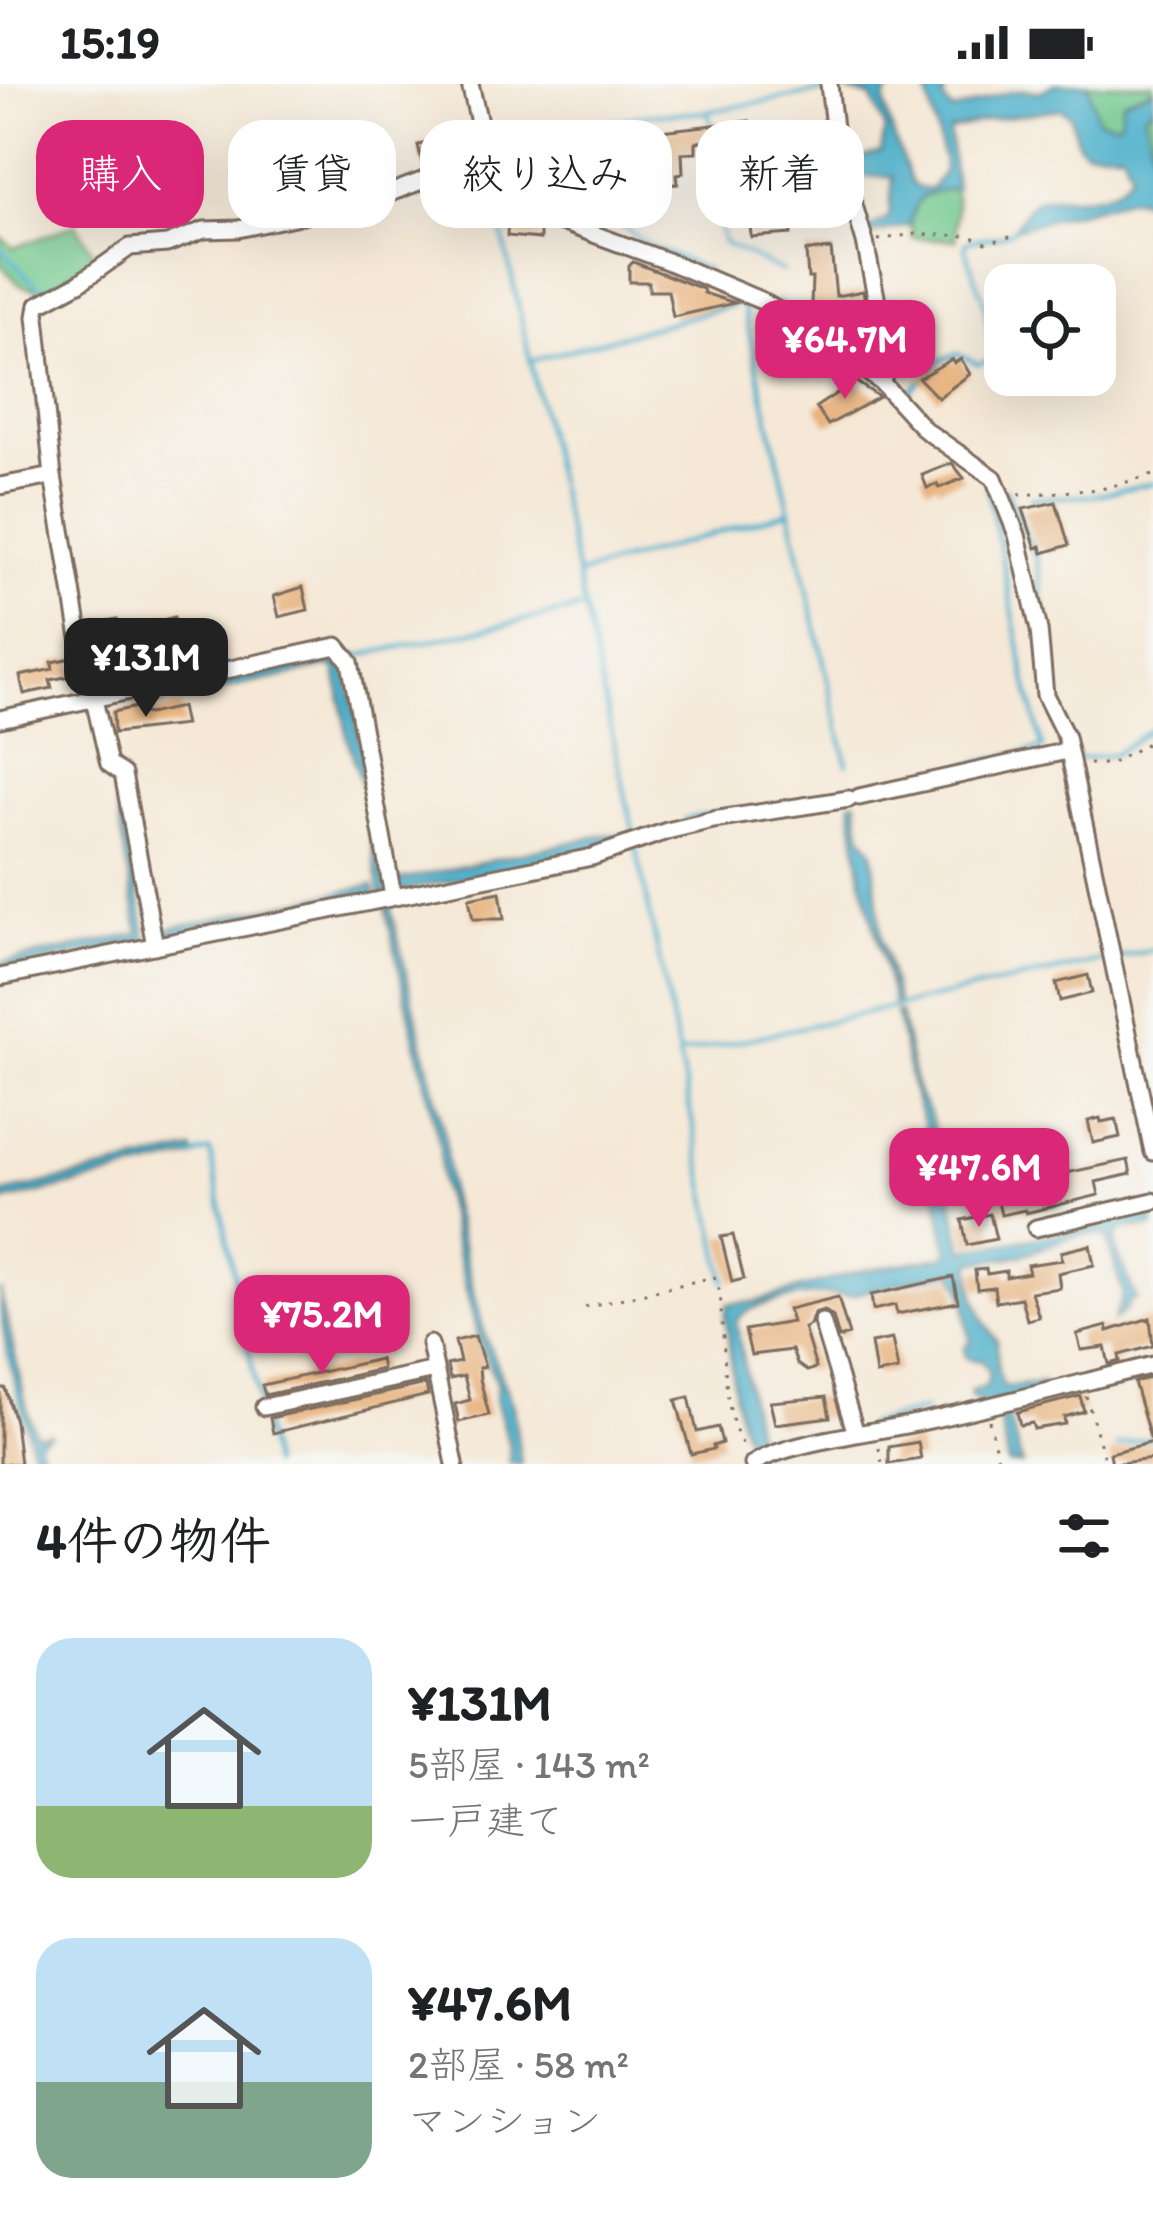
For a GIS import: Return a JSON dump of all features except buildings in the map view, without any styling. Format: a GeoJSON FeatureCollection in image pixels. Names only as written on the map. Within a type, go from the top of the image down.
{"type":"FeatureCollection","features":[{"type":"Feature","properties":{"kind":"street"},"geometry":{"type":"LineString","coordinates":[[470,84],[478,120]]}},
{"type":"Feature","properties":{"kind":"street"},"geometry":{"type":"LineString","coordinates":[[829,88],[836,146],[863,237],[888,356],[884,376]]}},
{"type":"Feature","properties":{"kind":"street"},"geometry":{"type":"LineString","coordinates":[[154,938],[123,774],[109,764],[81,644],[52,476],[38,305],[130,247],[167,244],[204,230],[238,229],[369,201],[420,182]]}},
{"type":"Feature","properties":{"kind":"street"},"geometry":{"type":"LineString","coordinates":[[578,228],[762,301],[884,376],[925,430],[994,478],[1017,535],[1039,630],[1046,695],[1066,737],[1153,1153]]}},
{"type":"Feature","properties":{"kind":"street"},"geometry":{"type":"LineString","coordinates":[[0,486],[52,476]]}},
{"type":"Feature","properties":{"kind":"street"},"geometry":{"type":"LineString","coordinates":[[0,719],[97,708],[337,646],[348,658],[388,897]]}},
{"type":"Feature","properties":{"kind":"street"},"geometry":{"type":"LineString","coordinates":[[0,977],[154,938],[592,857],[712,820],[1068,758]]}},
{"type":"Feature","properties":{"kind":"street"},"geometry":{"type":"LineString","coordinates":[[1036,1228],[1153,1201]]}},
{"type":"Feature","properties":{"kind":"street"},"geometry":{"type":"LineString","coordinates":[[822,1322],[855,1428]]}},
{"type":"Feature","properties":{"kind":"street"},"geometry":{"type":"LineString","coordinates":[[430,1344],[455,1464]]}},
{"type":"Feature","properties":{"kind":"street"},"geometry":{"type":"LineString","coordinates":[[754,1462],[855,1428],[876,1430],[995,1405],[1153,1365]]}},
{"type":"Feature","properties":{"kind":"street"},"geometry":{"type":"LineString","coordinates":[[264,1407],[436,1370]]}},
{"type":"Feature","properties":{"kind":"path"},"geometry":{"type":"LineString","coordinates":[[863,237],[970,236],[986,243],[1018,235]]}},
{"type":"Feature","properties":{"kind":"path"},"geometry":{"type":"LineString","coordinates":[[1016,496],[1101,489],[1153,475]]}},
{"type":"Feature","properties":{"kind":"path"},"geometry":{"type":"LineString","coordinates":[[1068,758],[1111,764],[1153,740]]}},
{"type":"Feature","properties":{"kind":"path"},"geometry":{"type":"LineString","coordinates":[[585,1307],[714,1277],[722,1292],[730,1404],[739,1440],[754,1462]]}},
{"type":"Feature","properties":{"kind":"path"},"geometry":{"type":"LineString","coordinates":[[1082,1383],[1106,1464]]}},
{"type":"Feature","properties":{"kind":"path"},"geometry":{"type":"LineString","coordinates":[[995,1405],[999,1464]]}},
{"type":"Feature","properties":{"kind":"path"},"geometry":{"type":"LineString","coordinates":[[876,1430],[882,1464]]}},
{"type":"Feature","properties":{"kind":"green space"},"geometry":{"type":"Polygon","coordinates":[[[1075,84],[1153,84],[1153,187],[1135,137],[1092,132],[1075,84]]]}},
{"type":"Feature","properties":{"kind":"green space"},"geometry":{"type":"Polygon","coordinates":[[[951,185],[956,198],[956,240],[913,238],[906,197],[951,185]]]}},
{"type":"Feature","properties":{"kind":"green space"},"geometry":{"type":"Polygon","coordinates":[[[66,228],[78,228],[96,257],[45,292],[20,285],[0,264],[0,236],[14,248],[66,228]]]}},
{"type":"Feature","properties":{"kind":"water"},"geometry":{"type":"Polygon","coordinates":[[[908,84],[886,95],[887,115],[911,182],[931,189],[944,171],[944,161],[925,84],[947,84],[943,99],[953,111],[1017,91],[1088,84],[1098,119],[1115,123],[1120,120],[1123,101],[1153,89],[1153,108],[1144,114],[1153,153],[1153,201],[1130,198],[1014,229],[1028,207],[1040,199],[1106,193],[1131,173],[1122,151],[1085,150],[1078,144],[1070,115],[1060,109],[949,131],[956,188],[919,200],[910,225],[873,234],[868,229],[889,218],[893,176],[864,177],[864,157],[881,152],[885,128],[871,97],[837,89],[908,84]]]}},
{"type":"Feature","properties":{"kind":"water"},"geometry":{"type":"Polygon","coordinates":[[[331,654],[340,658],[348,676],[387,893],[380,895],[336,669],[331,666],[155,702],[152,692],[331,654]]]}},
{"type":"Feature","properties":{"kind":"water"},"geometry":{"type":"Polygon","coordinates":[[[119,777],[147,941],[0,971],[0,963],[139,934],[112,779],[119,777]]]}},
{"type":"Feature","properties":{"kind":"water"},"geometry":{"type":"Polygon","coordinates":[[[857,801],[861,833],[873,851],[881,938],[898,1003],[894,1005],[862,880],[851,802],[857,801]]]}},
{"type":"Feature","properties":{"kind":"water"},"geometry":{"type":"Polygon","coordinates":[[[622,835],[624,840],[589,853],[398,891],[396,881],[622,835]]]}},
{"type":"Feature","properties":{"kind":"water"},"geometry":{"type":"Polygon","coordinates":[[[373,885],[375,895],[158,936],[157,931],[373,885]]]}},
{"type":"Feature","properties":{"kind":"water"},"geometry":{"type":"Polygon","coordinates":[[[390,905],[445,1136],[450,1198],[485,1336],[513,1407],[521,1464],[509,1463],[510,1448],[495,1400],[497,1385],[479,1341],[454,1241],[441,1181],[440,1147],[385,907],[390,905]]]}},
{"type":"Feature","properties":{"kind":"water"},"geometry":{"type":"Polygon","coordinates":[[[896,1012],[900,1012],[917,1092],[945,1164],[963,1250],[1062,1233],[1153,1209],[1153,1227],[1126,1228],[1116,1234],[1116,1250],[1136,1298],[1114,1320],[1123,1294],[1106,1235],[1084,1235],[1021,1255],[972,1262],[974,1292],[997,1340],[998,1372],[1004,1387],[1043,1383],[1044,1387],[1006,1409],[1022,1464],[1008,1464],[997,1402],[971,1397],[971,1391],[987,1386],[989,1370],[981,1361],[966,1358],[964,1348],[971,1342],[965,1300],[953,1272],[852,1295],[789,1298],[743,1314],[736,1321],[757,1439],[764,1447],[753,1450],[740,1422],[725,1316],[728,1304],[754,1302],[948,1252],[938,1204],[938,1166],[913,1092],[896,1012]]]}},
{"type":"Feature","properties":{"kind":"water"},"geometry":{"type":"Polygon","coordinates":[[[192,1150],[194,1157],[0,1202],[0,1194],[192,1150]]]}},
{"type":"Feature","properties":{"kind":"water"},"geometry":{"type":"Polygon","coordinates":[[[0,1289],[28,1414],[36,1434],[51,1433],[38,1441],[45,1464],[35,1464],[8,1355],[0,1289]]]}},
{"type":"Feature","properties":{"kind":"waterway"},"geometry":{"type":"LineString","coordinates":[[624,120],[705,112],[837,89]]}},
{"type":"Feature","properties":{"kind":"waterway"},"geometry":{"type":"LineString","coordinates":[[708,111],[718,154],[717,217],[724,243],[782,272]]}},
{"type":"Feature","properties":{"kind":"waterway"},"geometry":{"type":"LineString","coordinates":[[160,237],[211,219],[228,221]]}},
{"type":"Feature","properties":{"kind":"waterway"},"geometry":{"type":"LineString","coordinates":[[501,228],[634,834]]}},
{"type":"Feature","properties":{"kind":"waterway"},"geometry":{"type":"LineString","coordinates":[[625,228],[648,245],[706,270]]}},
{"type":"Feature","properties":{"kind":"waterway"},"geometry":{"type":"LineString","coordinates":[[911,391],[942,359],[958,354],[979,364],[994,358],[966,242],[1014,229]]}},
{"type":"Feature","properties":{"kind":"waterway"},"geometry":{"type":"LineString","coordinates":[[0,248],[40,290],[96,262]]}},
{"type":"Feature","properties":{"kind":"waterway"},"geometry":{"type":"LineString","coordinates":[[742,301],[847,764]]}},
{"type":"Feature","properties":{"kind":"waterway"},"geometry":{"type":"LineString","coordinates":[[777,302],[803,318]]}},
{"type":"Feature","properties":{"kind":"waterway"},"geometry":{"type":"LineString","coordinates":[[530,361],[733,305]]}},
{"type":"Feature","properties":{"kind":"waterway"},"geometry":{"type":"LineString","coordinates":[[857,354],[881,373]]}},
{"type":"Feature","properties":{"kind":"waterway"},"geometry":{"type":"LineString","coordinates":[[889,381],[922,416]]}},
{"type":"Feature","properties":{"kind":"waterway"},"geometry":{"type":"LineString","coordinates":[[1031,498],[1092,496],[1153,483]]}},
{"type":"Feature","properties":{"kind":"waterway"},"geometry":{"type":"LineString","coordinates":[[963,766],[1043,748],[987,488]]}},
{"type":"Feature","properties":{"kind":"waterway"},"geometry":{"type":"LineString","coordinates":[[1006,490],[1037,559],[1048,651]]}},
{"type":"Feature","properties":{"kind":"waterway"},"geometry":{"type":"LineString","coordinates":[[577,575],[790,511]]}},
{"type":"Feature","properties":{"kind":"waterway"},"geometry":{"type":"LineString","coordinates":[[353,657],[582,608]]}},
{"type":"Feature","properties":{"kind":"waterway"},"geometry":{"type":"LineString","coordinates":[[1050,680],[1058,704]]}},
{"type":"Feature","properties":{"kind":"waterway"},"geometry":{"type":"LineString","coordinates":[[127,702],[157,696]]}},
{"type":"Feature","properties":{"kind":"waterway"},"geometry":{"type":"LineString","coordinates":[[1076,754],[1078,759],[1113,755],[1153,728]]}},
{"type":"Feature","properties":{"kind":"waterway"},"geometry":{"type":"LineString","coordinates":[[685,819],[738,809]]}},
{"type":"Feature","properties":{"kind":"waterway"},"geometry":{"type":"LineString","coordinates":[[636,846],[725,1281]]}},
{"type":"Feature","properties":{"kind":"waterway"},"geometry":{"type":"LineString","coordinates":[[680,1054],[1153,950]]}},
{"type":"Feature","properties":{"kind":"waterway"},"geometry":{"type":"LineString","coordinates":[[193,1156],[210,1151],[271,1464]]}},
{"type":"Feature","properties":{"kind":"waterway"},"geometry":{"type":"LineString","coordinates":[[9,1350],[26,1420]]}},
{"type":"Feature","properties":{"kind":"waterway"},"geometry":{"type":"LineString","coordinates":[[866,1425],[925,1410]]}},
{"type":"Feature","properties":{"kind":"waterway"},"geometry":{"type":"LineString","coordinates":[[764,1445],[808,1436]]}},
{"type":"Feature","properties":{"kind":"waterway"},"geometry":{"type":"LineString","coordinates":[[1117,1446],[1153,1437]]}}]}
